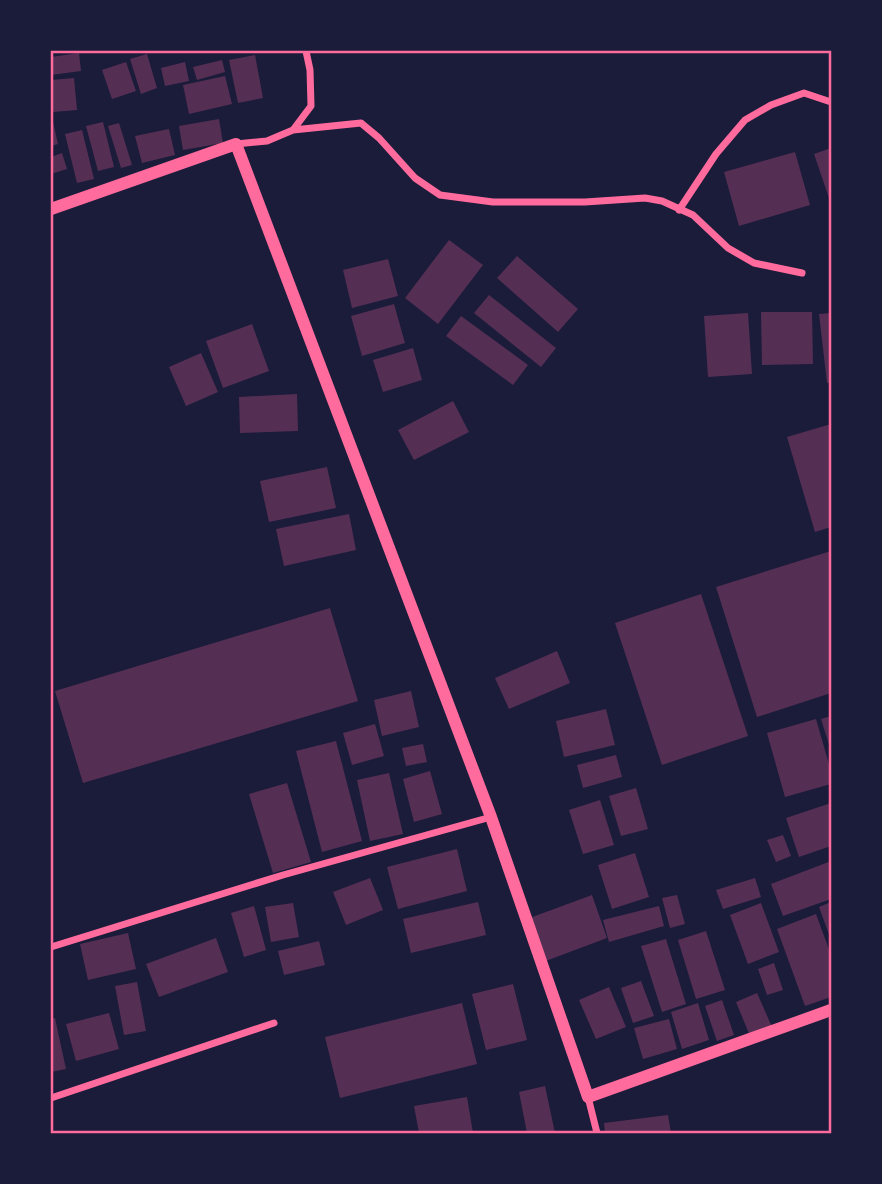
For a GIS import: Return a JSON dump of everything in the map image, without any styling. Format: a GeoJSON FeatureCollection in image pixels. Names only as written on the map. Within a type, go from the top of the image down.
{"type":"FeatureCollection","features":[{"type":"Feature","properties":{"kind":"street"},"geometry":{"type":"LineString","coordinates":[[293,130],[311,106],[310,69],[306,51]]}},
{"type":"Feature","properties":{"kind":"street"},"geometry":{"type":"LineString","coordinates":[[680,210],[716,154],[745,120],[771,105],[804,93],[831,102]]}},
{"type":"Feature","properties":{"kind":"street"},"geometry":{"type":"LineString","coordinates":[[51,209],[236,144],[267,141],[293,130],[360,123],[379,138],[415,178],[440,195],[493,202],[585,202],[645,198],[662,201],[693,215],[728,248],[754,262],[802,273]]}},
{"type":"Feature","properties":{"kind":"street"},"geometry":{"type":"LineString","coordinates":[[236,144],[491,817],[588,1097],[597,1133]]}},
{"type":"Feature","properties":{"kind":"street"},"geometry":{"type":"LineString","coordinates":[[51,947],[283,876],[491,817]]}},
{"type":"Feature","properties":{"kind":"street"},"geometry":{"type":"LineString","coordinates":[[588,1097],[831,1010]]}},
{"type":"Feature","properties":{"kind":"street"},"geometry":{"type":"LineString","coordinates":[[51,1098],[274,1023]]}},
{"type":"Feature","properties":{"kind":"building"},"geometry":{"type":"Polygon","coordinates":[[[79,53],[81,71],[51,75],[51,57],[79,53]]]}},
{"type":"Feature","properties":{"kind":"building"},"geometry":{"type":"Polygon","coordinates":[[[147,54],[157,88],[141,94],[130,59],[147,54]]]}},
{"type":"Feature","properties":{"kind":"building"},"geometry":{"type":"Polygon","coordinates":[[[255,55],[263,98],[238,103],[229,60],[255,55]]]}},
{"type":"Feature","properties":{"kind":"building"},"geometry":{"type":"Polygon","coordinates":[[[222,60],[225,72],[197,80],[193,67],[222,60]]]}},
{"type":"Feature","properties":{"kind":"building"},"geometry":{"type":"Polygon","coordinates":[[[126,62],[136,91],[112,99],[102,70],[126,62]]]}},
{"type":"Feature","properties":{"kind":"building"},"geometry":{"type":"Polygon","coordinates":[[[185,62],[189,81],[165,86],[161,68],[185,62]]]}},
{"type":"Feature","properties":{"kind":"building"},"geometry":{"type":"Polygon","coordinates":[[[225,76],[232,104],[189,114],[183,85],[225,76]]]}},
{"type":"Feature","properties":{"kind":"building"},"geometry":{"type":"Polygon","coordinates":[[[74,78],[77,110],[53,112],[51,80],[74,78]]]}},
{"type":"Feature","properties":{"kind":"building"},"geometry":{"type":"Polygon","coordinates":[[[51,113],[58,144],[51,146],[51,113]]]}},
{"type":"Feature","properties":{"kind":"building"},"geometry":{"type":"Polygon","coordinates":[[[219,119],[223,143],[183,150],[179,126],[219,119]]]}},
{"type":"Feature","properties":{"kind":"building"},"geometry":{"type":"Polygon","coordinates":[[[103,122],[114,167],[98,171],[86,126],[103,122]]]}},
{"type":"Feature","properties":{"kind":"building"},"geometry":{"type":"Polygon","coordinates":[[[119,123],[132,165],[121,168],[108,126],[119,123]]]}},
{"type":"Feature","properties":{"kind":"building"},"geometry":{"type":"Polygon","coordinates":[[[169,129],[175,155],[142,163],[135,136],[169,129]]]}},
{"type":"Feature","properties":{"kind":"building"},"geometry":{"type":"Polygon","coordinates":[[[82,130],[94,179],[77,183],[65,134],[82,130]]]}},
{"type":"Feature","properties":{"kind":"building"},"geometry":{"type":"Polygon","coordinates":[[[831,148],[831,204],[814,154],[831,148]]]}},
{"type":"Feature","properties":{"kind":"building"},"geometry":{"type":"Polygon","coordinates":[[[795,152],[810,205],[739,226],[724,172],[795,152]]]}},
{"type":"Feature","properties":{"kind":"building"},"geometry":{"type":"Polygon","coordinates":[[[62,153],[67,169],[51,174],[51,157],[62,153]]]}},
{"type":"Feature","properties":{"kind":"building"},"geometry":{"type":"Polygon","coordinates":[[[449,240],[483,265],[438,324],[405,298],[449,240]]]}},
{"type":"Feature","properties":{"kind":"building"},"geometry":{"type":"Polygon","coordinates":[[[517,256],[578,309],[558,332],[497,278],[517,256]]]}},
{"type":"Feature","properties":{"kind":"building"},"geometry":{"type":"Polygon","coordinates":[[[388,259],[398,296],[352,308],[343,270],[388,259]]]}},
{"type":"Feature","properties":{"kind":"building"},"geometry":{"type":"Polygon","coordinates":[[[489,295],[556,348],[541,367],[474,313],[489,295]]]}},
{"type":"Feature","properties":{"kind":"building"},"geometry":{"type":"Polygon","coordinates":[[[394,304],[405,343],[362,356],[351,316],[394,304]]]}},
{"type":"Feature","properties":{"kind":"building"},"geometry":{"type":"Polygon","coordinates":[[[761,312],[812,312],[813,364],[762,365],[761,312]]]}},
{"type":"Feature","properties":{"kind":"building"},"geometry":{"type":"Polygon","coordinates":[[[748,313],[752,374],[708,377],[704,316],[748,313]]]}},
{"type":"Feature","properties":{"kind":"building"},"geometry":{"type":"Polygon","coordinates":[[[831,313],[831,382],[827,383],[819,314],[831,313]]]}},
{"type":"Feature","properties":{"kind":"building"},"geometry":{"type":"Polygon","coordinates":[[[461,316],[528,365],[513,385],[446,336],[461,316]]]}},
{"type":"Feature","properties":{"kind":"building"},"geometry":{"type":"Polygon","coordinates":[[[252,324],[269,371],[223,388],[206,341],[252,324]]]}},
{"type":"Feature","properties":{"kind":"building"},"geometry":{"type":"Polygon","coordinates":[[[413,348],[422,380],[383,392],[373,360],[413,348]]]}},
{"type":"Feature","properties":{"kind":"building"},"geometry":{"type":"Polygon","coordinates":[[[201,353],[218,392],[186,406],[169,367],[201,353]]]}},
{"type":"Feature","properties":{"kind":"building"},"geometry":{"type":"Polygon","coordinates":[[[297,394],[298,431],[240,433],[239,397],[297,394]]]}},
{"type":"Feature","properties":{"kind":"building"},"geometry":{"type":"Polygon","coordinates":[[[453,401],[469,432],[414,460],[398,430],[453,401]]]}},
{"type":"Feature","properties":{"kind":"building"},"geometry":{"type":"Polygon","coordinates":[[[831,424],[831,527],[815,532],[787,437],[831,424]]]}},
{"type":"Feature","properties":{"kind":"building"},"geometry":{"type":"Polygon","coordinates":[[[327,467],[336,508],[269,522],[260,481],[327,467]]]}},
{"type":"Feature","properties":{"kind":"building"},"geometry":{"type":"Polygon","coordinates":[[[349,514],[356,550],[284,566],[276,529],[349,514]]]}},
{"type":"Feature","properties":{"kind":"building"},"geometry":{"type":"Polygon","coordinates":[[[831,551],[831,693],[757,717],[716,587],[831,551]]]}},
{"type":"Feature","properties":{"kind":"building"},"geometry":{"type":"Polygon","coordinates":[[[701,594],[748,736],[662,765],[615,623],[701,594]]]}},
{"type":"Feature","properties":{"kind":"building"},"geometry":{"type":"Polygon","coordinates":[[[330,608],[358,701],[83,783],[55,691],[330,608]]]}},
{"type":"Feature","properties":{"kind":"building"},"geometry":{"type":"Polygon","coordinates":[[[557,651],[570,683],[509,709],[495,678],[557,651]]]}},
{"type":"Feature","properties":{"kind":"building"},"geometry":{"type":"Polygon","coordinates":[[[411,691],[419,727],[382,736],[374,700],[411,691]]]}},
{"type":"Feature","properties":{"kind":"building"},"geometry":{"type":"Polygon","coordinates":[[[606,709],[615,745],[564,757],[556,721],[606,709]]]}},
{"type":"Feature","properties":{"kind":"building"},"geometry":{"type":"Polygon","coordinates":[[[831,716],[831,751],[821,719],[831,716]]]}},
{"type":"Feature","properties":{"kind":"building"},"geometry":{"type":"Polygon","coordinates":[[[816,719],[831,771],[831,784],[785,797],[767,733],[816,719]]]}},
{"type":"Feature","properties":{"kind":"building"},"geometry":{"type":"Polygon","coordinates":[[[375,724],[384,756],[352,765],[343,733],[375,724]]]}},
{"type":"Feature","properties":{"kind":"building"},"geometry":{"type":"Polygon","coordinates":[[[336,741],[362,841],[322,852],[296,751],[336,741]]]}},
{"type":"Feature","properties":{"kind":"building"},"geometry":{"type":"Polygon","coordinates":[[[423,744],[427,762],[406,766],[402,748],[423,744]]]}},
{"type":"Feature","properties":{"kind":"building"},"geometry":{"type":"Polygon","coordinates":[[[616,755],[622,777],[583,788],[577,765],[616,755]]]}},
{"type":"Feature","properties":{"kind":"building"},"geometry":{"type":"Polygon","coordinates":[[[430,771],[442,814],[414,822],[403,779],[430,771]]]}},
{"type":"Feature","properties":{"kind":"building"},"geometry":{"type":"Polygon","coordinates":[[[389,773],[403,834],[370,841],[357,780],[389,773]]]}},
{"type":"Feature","properties":{"kind":"building"},"geometry":{"type":"Polygon","coordinates":[[[287,783],[311,862],[273,873],[249,794],[287,783]]]}},
{"type":"Feature","properties":{"kind":"building"},"geometry":{"type":"Polygon","coordinates":[[[636,788],[648,829],[621,836],[609,796],[636,788]]]}},
{"type":"Feature","properties":{"kind":"building"},"geometry":{"type":"Polygon","coordinates":[[[600,800],[614,845],[583,854],[569,810],[600,800]]]}},
{"type":"Feature","properties":{"kind":"building"},"geometry":{"type":"Polygon","coordinates":[[[831,803],[831,846],[799,857],[786,818],[831,803]]]}},
{"type":"Feature","properties":{"kind":"building"},"geometry":{"type":"Polygon","coordinates":[[[783,835],[791,856],[776,862],[767,840],[783,835]]]}},
{"type":"Feature","properties":{"kind":"building"},"geometry":{"type":"Polygon","coordinates":[[[457,849],[467,891],[398,909],[387,867],[457,849]]]}},
{"type":"Feature","properties":{"kind":"building"},"geometry":{"type":"Polygon","coordinates":[[[635,853],[649,897],[612,909],[598,865],[635,853]]]}},
{"type":"Feature","properties":{"kind":"building"},"geometry":{"type":"Polygon","coordinates":[[[831,861],[831,899],[783,916],[771,884],[831,861]]]}},
{"type":"Feature","properties":{"kind":"building"},"geometry":{"type":"Polygon","coordinates":[[[370,878],[383,910],[346,925],[333,892],[370,878]]]}},
{"type":"Feature","properties":{"kind":"building"},"geometry":{"type":"Polygon","coordinates":[[[755,878],[761,897],[723,909],[716,890],[755,878]]]}},
{"type":"Feature","properties":{"kind":"building"},"geometry":{"type":"Polygon","coordinates":[[[592,895],[607,938],[543,962],[527,919],[592,895]]]}},
{"type":"Feature","properties":{"kind":"building"},"geometry":{"type":"Polygon","coordinates":[[[677,895],[685,924],[670,928],[662,898],[677,895]]]}},
{"type":"Feature","properties":{"kind":"building"},"geometry":{"type":"Polygon","coordinates":[[[478,902],[486,935],[411,953],[403,919],[478,902]]]}},
{"type":"Feature","properties":{"kind":"building"},"geometry":{"type":"Polygon","coordinates":[[[831,902],[831,940],[819,907],[831,902]]]}},
{"type":"Feature","properties":{"kind":"building"},"geometry":{"type":"Polygon","coordinates":[[[293,903],[299,937],[271,942],[265,907],[293,903]]]}},
{"type":"Feature","properties":{"kind":"building"},"geometry":{"type":"Polygon","coordinates":[[[761,903],[779,952],[748,964],[730,915],[761,903]]]}},
{"type":"Feature","properties":{"kind":"building"},"geometry":{"type":"Polygon","coordinates":[[[254,906],[266,950],[244,957],[231,913],[254,906]]]}},
{"type":"Feature","properties":{"kind":"building"},"geometry":{"type":"Polygon","coordinates":[[[659,906],[664,926],[609,942],[603,920],[659,906]]]}},
{"type":"Feature","properties":{"kind":"building"},"geometry":{"type":"Polygon","coordinates":[[[816,914],[831,955],[831,997],[805,1006],[777,929],[816,914]]]}},
{"type":"Feature","properties":{"kind":"building"},"geometry":{"type":"Polygon","coordinates":[[[706,931],[725,990],[696,999],[678,940],[706,931]]]}},
{"type":"Feature","properties":{"kind":"building"},"geometry":{"type":"Polygon","coordinates":[[[128,933],[136,969],[88,980],[80,944],[128,933]]]}},
{"type":"Feature","properties":{"kind":"building"},"geometry":{"type":"Polygon","coordinates":[[[216,938],[228,972],[159,997],[146,964],[216,938]]]}},
{"type":"Feature","properties":{"kind":"building"},"geometry":{"type":"Polygon","coordinates":[[[666,939],[686,1004],[662,1012],[641,946],[666,939]]]}},
{"type":"Feature","properties":{"kind":"building"},"geometry":{"type":"Polygon","coordinates":[[[319,941],[325,965],[284,975],[278,951],[319,941]]]}},
{"type":"Feature","properties":{"kind":"building"},"geometry":{"type":"Polygon","coordinates":[[[774,963],[783,990],[767,995],[758,969],[774,963]]]}},
{"type":"Feature","properties":{"kind":"building"},"geometry":{"type":"Polygon","coordinates":[[[641,981],[654,1016],[633,1023],[621,988],[641,981]]]}},
{"type":"Feature","properties":{"kind":"building"},"geometry":{"type":"Polygon","coordinates":[[[137,982],[146,1031],[124,1035],[115,986],[137,982]]]}},
{"type":"Feature","properties":{"kind":"building"},"geometry":{"type":"Polygon","coordinates":[[[513,984],[527,1040],[486,1050],[472,994],[513,984]]]}},
{"type":"Feature","properties":{"kind":"building"},"geometry":{"type":"Polygon","coordinates":[[[609,987],[626,1027],[596,1039],[579,1000],[609,987]]]}},
{"type":"Feature","properties":{"kind":"building"},"geometry":{"type":"Polygon","coordinates":[[[757,993],[772,1027],[750,1036],[736,1002],[757,993]]]}},
{"type":"Feature","properties":{"kind":"building"},"geometry":{"type":"Polygon","coordinates":[[[722,1000],[734,1035],[717,1041],[705,1006],[722,1000]]]}},
{"type":"Feature","properties":{"kind":"building"},"geometry":{"type":"Polygon","coordinates":[[[462,1003],[477,1064],[340,1098],[325,1037],[462,1003]]]}},
{"type":"Feature","properties":{"kind":"building"},"geometry":{"type":"Polygon","coordinates":[[[698,1003],[709,1040],[682,1049],[671,1012],[698,1003]]]}},
{"type":"Feature","properties":{"kind":"building"},"geometry":{"type":"Polygon","coordinates":[[[109,1013],[119,1049],[76,1061],[66,1024],[109,1013]]]}},
{"type":"Feature","properties":{"kind":"building"},"geometry":{"type":"Polygon","coordinates":[[[55,1018],[66,1069],[51,1072],[51,1019],[55,1018]]]}},
{"type":"Feature","properties":{"kind":"building"},"geometry":{"type":"Polygon","coordinates":[[[669,1019],[677,1049],[643,1059],[634,1028],[669,1019]]]}},
{"type":"Feature","properties":{"kind":"building"},"geometry":{"type":"Polygon","coordinates":[[[545,1086],[555,1133],[527,1133],[519,1092],[545,1086]]]}},
{"type":"Feature","properties":{"kind":"building"},"geometry":{"type":"Polygon","coordinates":[[[467,1097],[473,1133],[419,1133],[414,1106],[467,1097]]]}},
{"type":"Feature","properties":{"kind":"building"},"geometry":{"type":"Polygon","coordinates":[[[668,1115],[671,1133],[605,1133],[604,1123],[668,1115]]]}}]}
